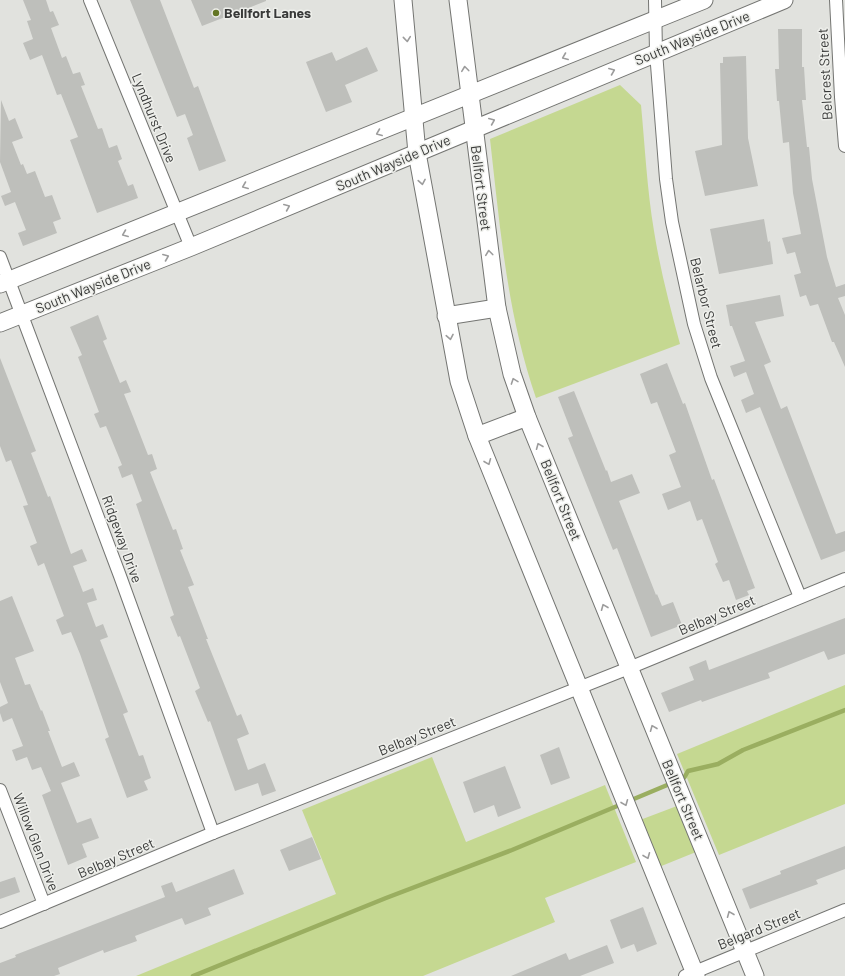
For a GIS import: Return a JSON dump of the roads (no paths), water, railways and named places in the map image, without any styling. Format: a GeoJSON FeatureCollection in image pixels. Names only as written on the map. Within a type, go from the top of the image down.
{"type":"FeatureCollection","features":[{"type":"Feature","properties":{"kind":"main road"},"geometry":{"type":"LineString","coordinates":[[403,0],[417,153],[459,381],[477,436],[633,820],[692,975]]}},
{"type":"Feature","properties":{"kind":"main road","name":"Bellfort Street"},"geometry":{"type":"LineString","coordinates":[[458,0],[473,129],[497,308],[512,374],[527,417],[755,976]]}},
{"type":"Feature","properties":{"kind":"main road"},"geometry":{"type":"LineString","coordinates":[[5,282],[415,118],[704,0]]}},
{"type":"Feature","properties":{"kind":"main road","name":"South Wayside Drive"},"geometry":{"type":"LineString","coordinates":[[0,323],[191,247],[656,52],[784,0]]}},
{"type":"Feature","properties":{"kind":"main road"},"geometry":{"type":"LineString","coordinates":[[446,316],[497,308]]}},
{"type":"Feature","properties":{"kind":"main road"},"geometry":{"type":"LineString","coordinates":[[477,436],[527,417]]}},
{"type":"Feature","properties":{"kind":"street","name":"Lyndhurst Drive"},"geometry":{"type":"LineString","coordinates":[[90,0],[176,214],[191,247]]}},
{"type":"Feature","properties":{"kind":"street","name":"Belarbor Street"},"geometry":{"type":"LineString","coordinates":[[655,0],[656,52],[666,179],[671,214],[694,324],[711,378],[800,597]]}},
{"type":"Feature","properties":{"kind":"street","name":"Belcrest Street"},"geometry":{"type":"LineString","coordinates":[[836,0],[845,146]]}},
{"type":"Feature","properties":{"kind":"street","name":"Ridgeway Drive"},"geometry":{"type":"LineString","coordinates":[[0,257],[5,282],[22,314],[117,568],[213,833]]}},
{"type":"Feature","properties":{"kind":"street","name":"Belbay Street"},"geometry":{"type":"LineString","coordinates":[[0,922],[213,833],[629,668],[845,579]]}},
{"type":"Feature","properties":{"kind":"street","name":"Willow Glen Drive"},"geometry":{"type":"LineString","coordinates":[[0,790],[44,904]]}},
{"type":"Feature","properties":{"kind":"street","name":"Belgard Street"},"geometry":{"type":"LineString","coordinates":[[692,975],[745,951],[845,910]]}},
{"type":"Feature","properties":{"kind":"waterway"},"geometry":{"type":"LineString","coordinates":[[679,780],[684,778],[688,771],[718,764],[743,750],[845,710]]}},
{"type":"Feature","properties":{"kind":"waterway"},"geometry":{"type":"LineString","coordinates":[[629,801],[672,783]]}},
{"type":"Feature","properties":{"kind":"waterway"},"geometry":{"type":"LineString","coordinates":[[193,976],[386,898],[512,850],[622,804]]}},
{"type":"Feature","properties":{"kind":"place","name":"Bellfort Lanes"},"geometry":{"type":"Point","coordinates":[216,13]}}]}
